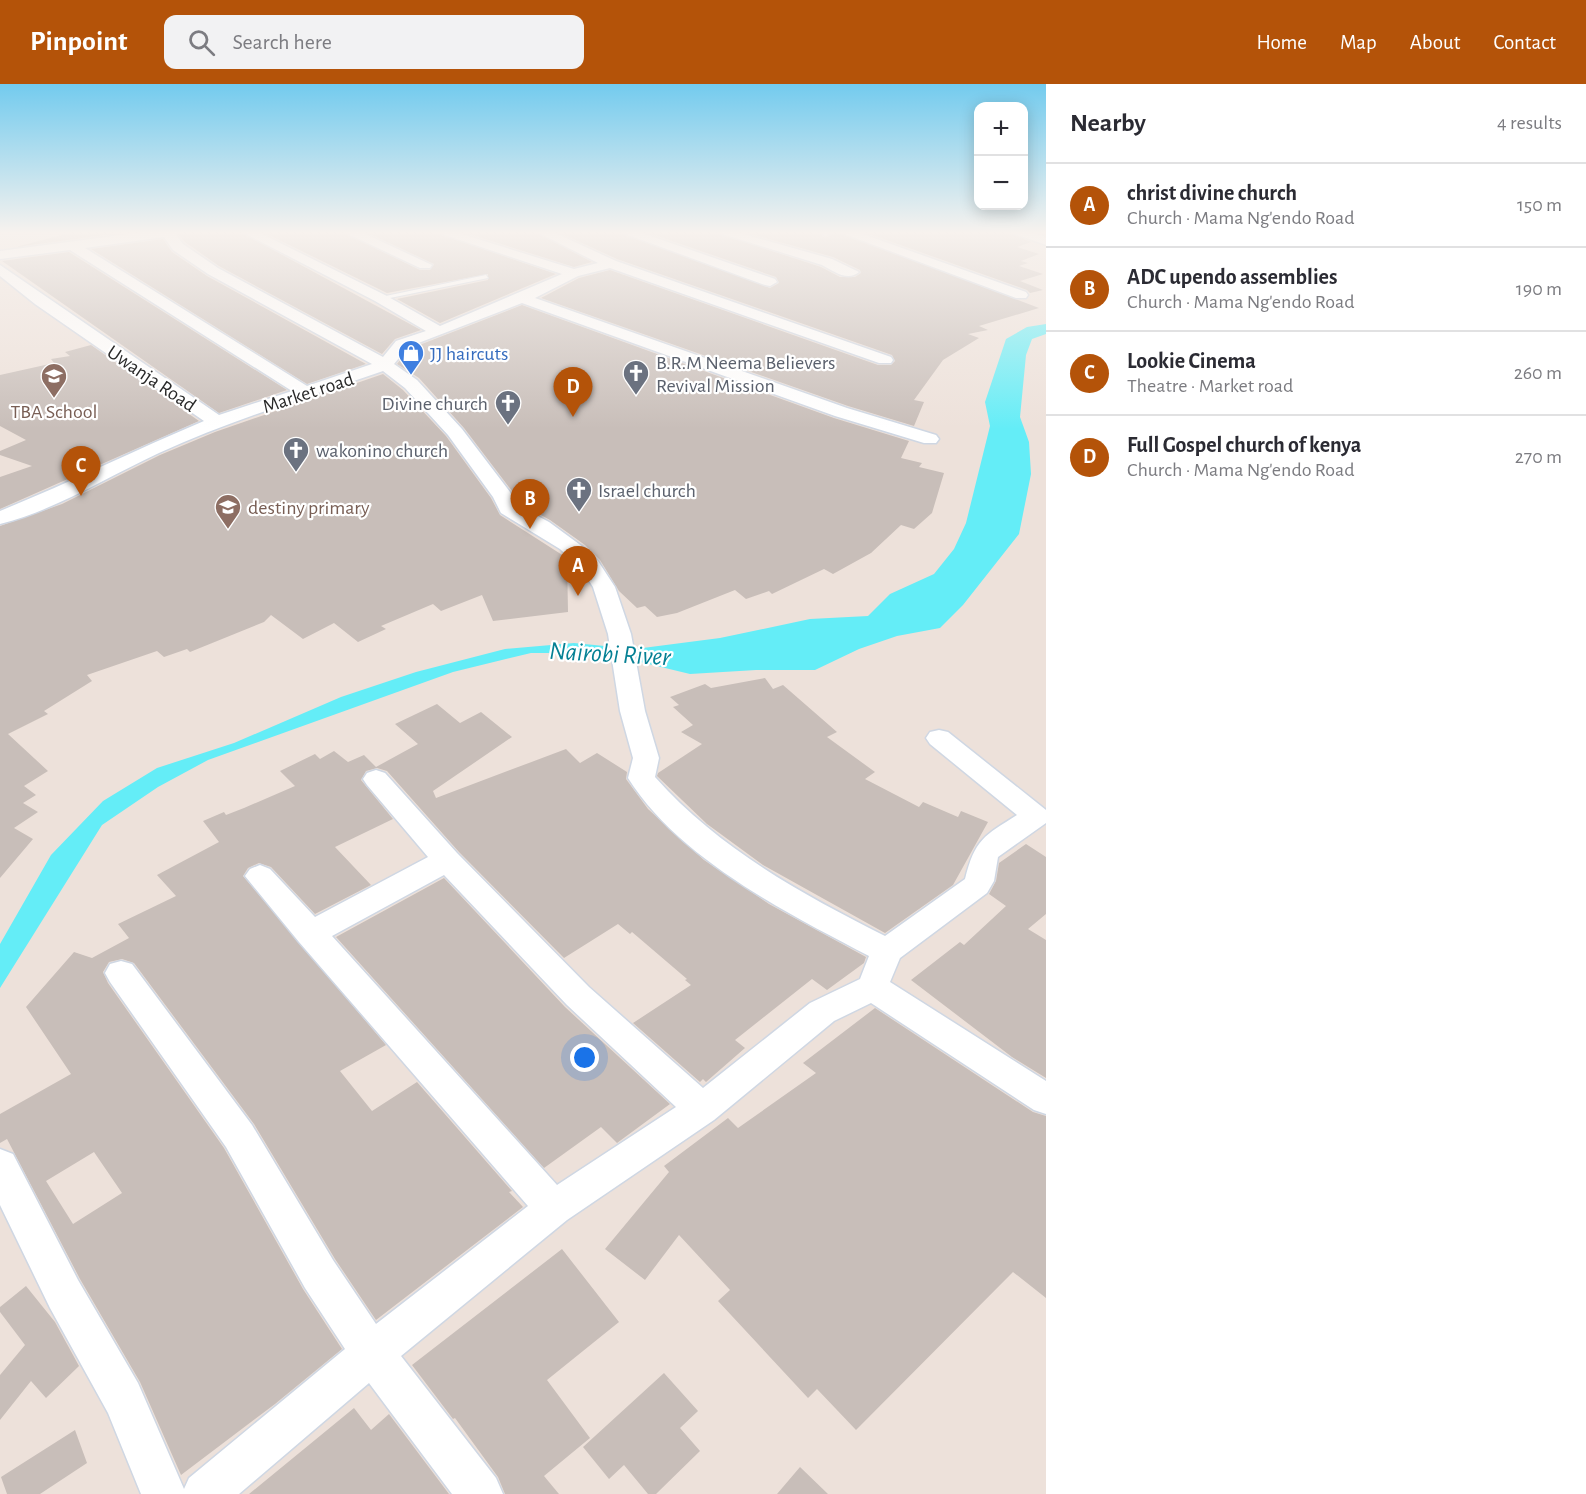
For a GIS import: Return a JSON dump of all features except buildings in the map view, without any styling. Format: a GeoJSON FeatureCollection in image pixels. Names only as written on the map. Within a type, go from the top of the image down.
{"type":"FeatureCollection","features":[{"type":"Feature","properties":{"kind":"street","name":"Uwanja Road"},"geometry":{"type":"LineString","coordinates":[[38,298],[217,422]]}},
{"type":"Feature","properties":{"kind":"street"},"geometry":{"type":"LineString","coordinates":[[156,298],[305,392]]}},
{"type":"Feature","properties":{"kind":"street"},"geometry":{"type":"LineString","coordinates":[[262,298],[385,365],[411,384],[456,433],[457,439],[470,451],[508,508],[542,527],[583,558],[592,568],[616,621],[636,737],[646,758],[641,778],[656,797],[704,842],[803,908],[887,951]]}},
{"type":"Feature","properties":{"kind":"street"},"geometry":{"type":"LineString","coordinates":[[380,298],[439,332]]}},
{"type":"Feature","properties":{"kind":"street","name":"Market road"},"geometry":{"type":"LineString","coordinates":[[0,518],[88,482],[151,450],[217,422],[385,365],[402,344],[439,332],[518,298]]}},
{"type":"Feature","properties":{"kind":"street"},"geometry":{"type":"LineString","coordinates":[[522,298],[841,412],[930,439]]}},
{"type":"Feature","properties":{"kind":"street"},"geometry":{"type":"LineString","coordinates":[[709,298],[885,360]]}},
{"type":"Feature","properties":{"kind":"street"},"geometry":{"type":"LineString","coordinates":[[205,1494],[372,1353],[554,1208],[702,1109],[822,1012],[872,987],[887,951],[977,885],[983,874],[982,862],[986,851],[1036,816],[939,738]]}},
{"type":"Feature","properties":{"kind":"street"},"geometry":{"type":"LineString","coordinates":[[376,779],[447,860],[578,996],[702,1109]]}},
{"type":"Feature","properties":{"kind":"street"},"geometry":{"type":"LineString","coordinates":[[310,934],[447,860]]}},
{"type":"Feature","properties":{"kind":"street"},"geometry":{"type":"LineString","coordinates":[[260,876],[554,1208]]}},
{"type":"Feature","properties":{"kind":"street"},"geometry":{"type":"LineString","coordinates":[[121,973],[239,1136],[301,1239],[319,1274],[372,1353],[480,1494]]}},
{"type":"Feature","properties":{"kind":"street"},"geometry":{"type":"LineString","coordinates":[[872,987],[1046,1099]]}},
{"type":"Feature","properties":{"kind":"street"},"geometry":{"type":"LineString","coordinates":[[0,1166],[64,1294],[123,1398],[164,1494]]}},
{"type":"Feature","properties":{"kind":"water","name":"Nairobi River"},"geometry":{"type":"Polygon","coordinates":[[[1046,324],[1046,334],[1032,339],[1026,355],[1020,417],[1029,442],[1031,474],[1019,534],[963,605],[940,628],[897,636],[859,649],[815,670],[756,670],[690,674],[603,653],[531,653],[453,672],[208,760],[158,787],[102,825],[0,988],[0,944],[51,855],[103,801],[157,768],[234,743],[341,697],[416,672],[505,649],[574,643],[635,649],[720,638],[810,619],[868,616],[890,594],[934,574],[954,549],[966,523],[990,426],[985,402],[1006,339],[1027,327],[1046,324]]]}},
{"type":"Feature","properties":{"kind":"place","name":"JJ haircuts"},"geometry":{"type":"Point","coordinates":[411,376]}},
{"type":"Feature","properties":{"kind":"place","name":"B.R.M Neema Believers Revival Mission"},"geometry":{"type":"Point","coordinates":[636,396]}},
{"type":"Feature","properties":{"kind":"place","name":"TBA School"},"geometry":{"type":"Point","coordinates":[54,399]}},
{"type":"Feature","properties":{"kind":"place","name":"Full Gospel church of kenya"},"geometry":{"type":"Point","coordinates":[573,417]}},
{"type":"Feature","properties":{"kind":"place","name":"Divine church"},"geometry":{"type":"Point","coordinates":[508,426]}},
{"type":"Feature","properties":{"kind":"place","name":"wakonino church"},"geometry":{"type":"Point","coordinates":[296,473]}},
{"type":"Feature","properties":{"kind":"place","name":"Lookie Cinema"},"geometry":{"type":"Point","coordinates":[81,496]}},
{"type":"Feature","properties":{"kind":"place","name":"Israel church"},"geometry":{"type":"Point","coordinates":[579,513]}},
{"type":"Feature","properties":{"kind":"place","name":"ADC upendo assemblies"},"geometry":{"type":"Point","coordinates":[530,529]}},
{"type":"Feature","properties":{"kind":"place","name":"destiny primary"},"geometry":{"type":"Point","coordinates":[228,530]}},
{"type":"Feature","properties":{"kind":"place","name":"christ divine church"},"geometry":{"type":"Point","coordinates":[578,596]}}]}
